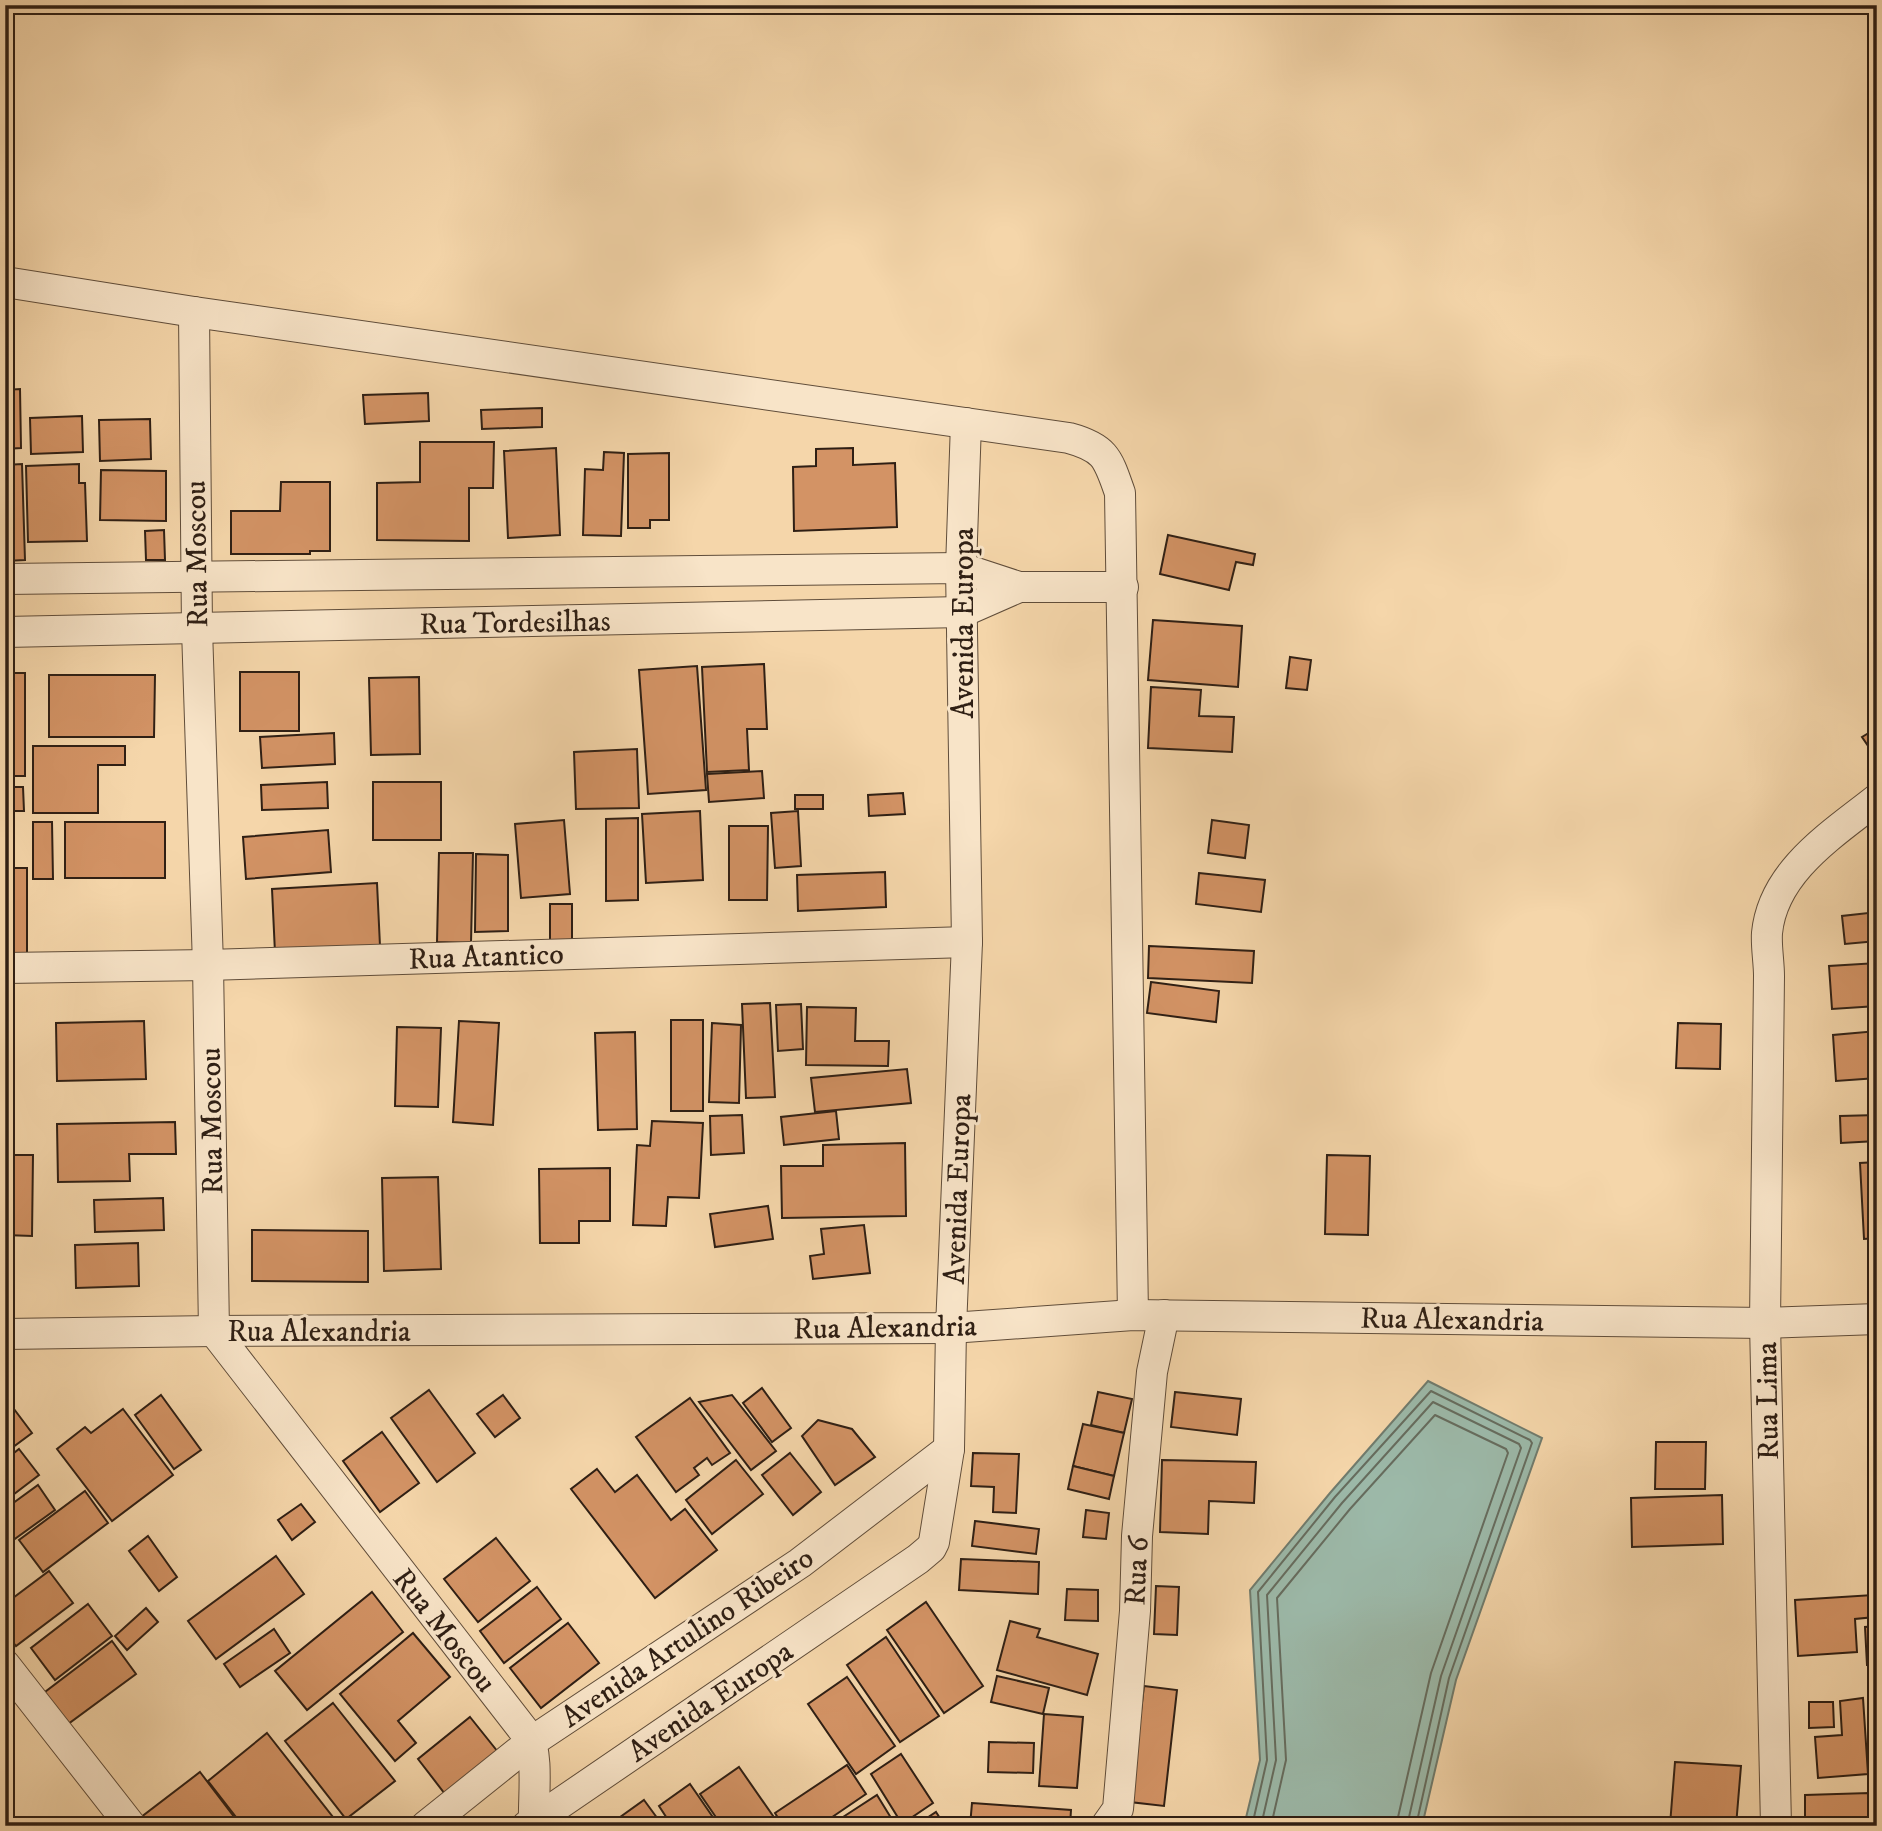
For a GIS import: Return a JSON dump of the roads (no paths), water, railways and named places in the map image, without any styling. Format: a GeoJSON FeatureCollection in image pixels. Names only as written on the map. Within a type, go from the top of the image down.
{"type":"FeatureCollection","features":[{"type":"Feature","properties":{"kind":"street"},"geometry":{"type":"LineString","coordinates":[[5,282],[194,312],[1069,438],[1090,443],[1101,452],[1110,464],[1120,493],[1133,1315]]}},
{"type":"Feature","properties":{"kind":"street","name":"Rua Moscou"},"geometry":{"type":"LineString","coordinates":[[194,312],[197,629],[208,965],[214,1331],[531,1742]]}},
{"type":"Feature","properties":{"kind":"street","name":"Avenida Europa"},"geometry":{"type":"LineString","coordinates":[[531,1824],[932,1548],[949,1449],[951,1328],[967,942],[961,568],[966,423]]}},
{"type":"Feature","properties":{"kind":"street","name":"Rua Tordesilhas"},"geometry":{"type":"LineString","coordinates":[[5,579],[961,568],[1019,587],[1123,587]]}},
{"type":"Feature","properties":{"kind":"street","name":"Rua Tordesilhas"},"geometry":{"type":"LineString","coordinates":[[5,632],[962,612],[1019,587]]}},
{"type":"Feature","properties":{"kind":"street","name":"Rua Lima"},"geometry":{"type":"LineString","coordinates":[[1776,1826],[1765,1323],[1769,976],[1767,933],[1774,906],[1789,877],[1812,850],[1877,799]]}},
{"type":"Feature","properties":{"kind":"street","name":"Rua Atantico"},"geometry":{"type":"LineString","coordinates":[[5,968],[208,965],[967,942]]}},
{"type":"Feature","properties":{"kind":"street","name":"Rua Alexandria"},"geometry":{"type":"LineString","coordinates":[[5,1335],[214,1331],[951,1328],[1133,1315],[1765,1323],[1877,1320]]}},
{"type":"Feature","properties":{"kind":"street","name":"Rua 6"},"geometry":{"type":"LineString","coordinates":[[1106,1826],[1118,1809],[1148,1413],[1152,1372],[1164,1315]]}},
{"type":"Feature","properties":{"kind":"street","name":"Avenida Artulino Ribeiro"},"geometry":{"type":"LineString","coordinates":[[426,1826],[531,1742],[800,1563],[949,1449]]}},
{"type":"Feature","properties":{"kind":"street"},"geometry":{"type":"LineString","coordinates":[[5,1665],[131,1826]]}},
{"type":"Feature","properties":{"kind":"street"},"geometry":{"type":"LineString","coordinates":[[531,1742],[531,1824]]}},
{"type":"Feature","properties":{"kind":"water"},"geometry":{"type":"Polygon","coordinates":[[[1428,1381],[1542,1438],[1456,1680],[1422,1826],[1244,1826],[1260,1760],[1250,1590],[1428,1381]]]}}]}
